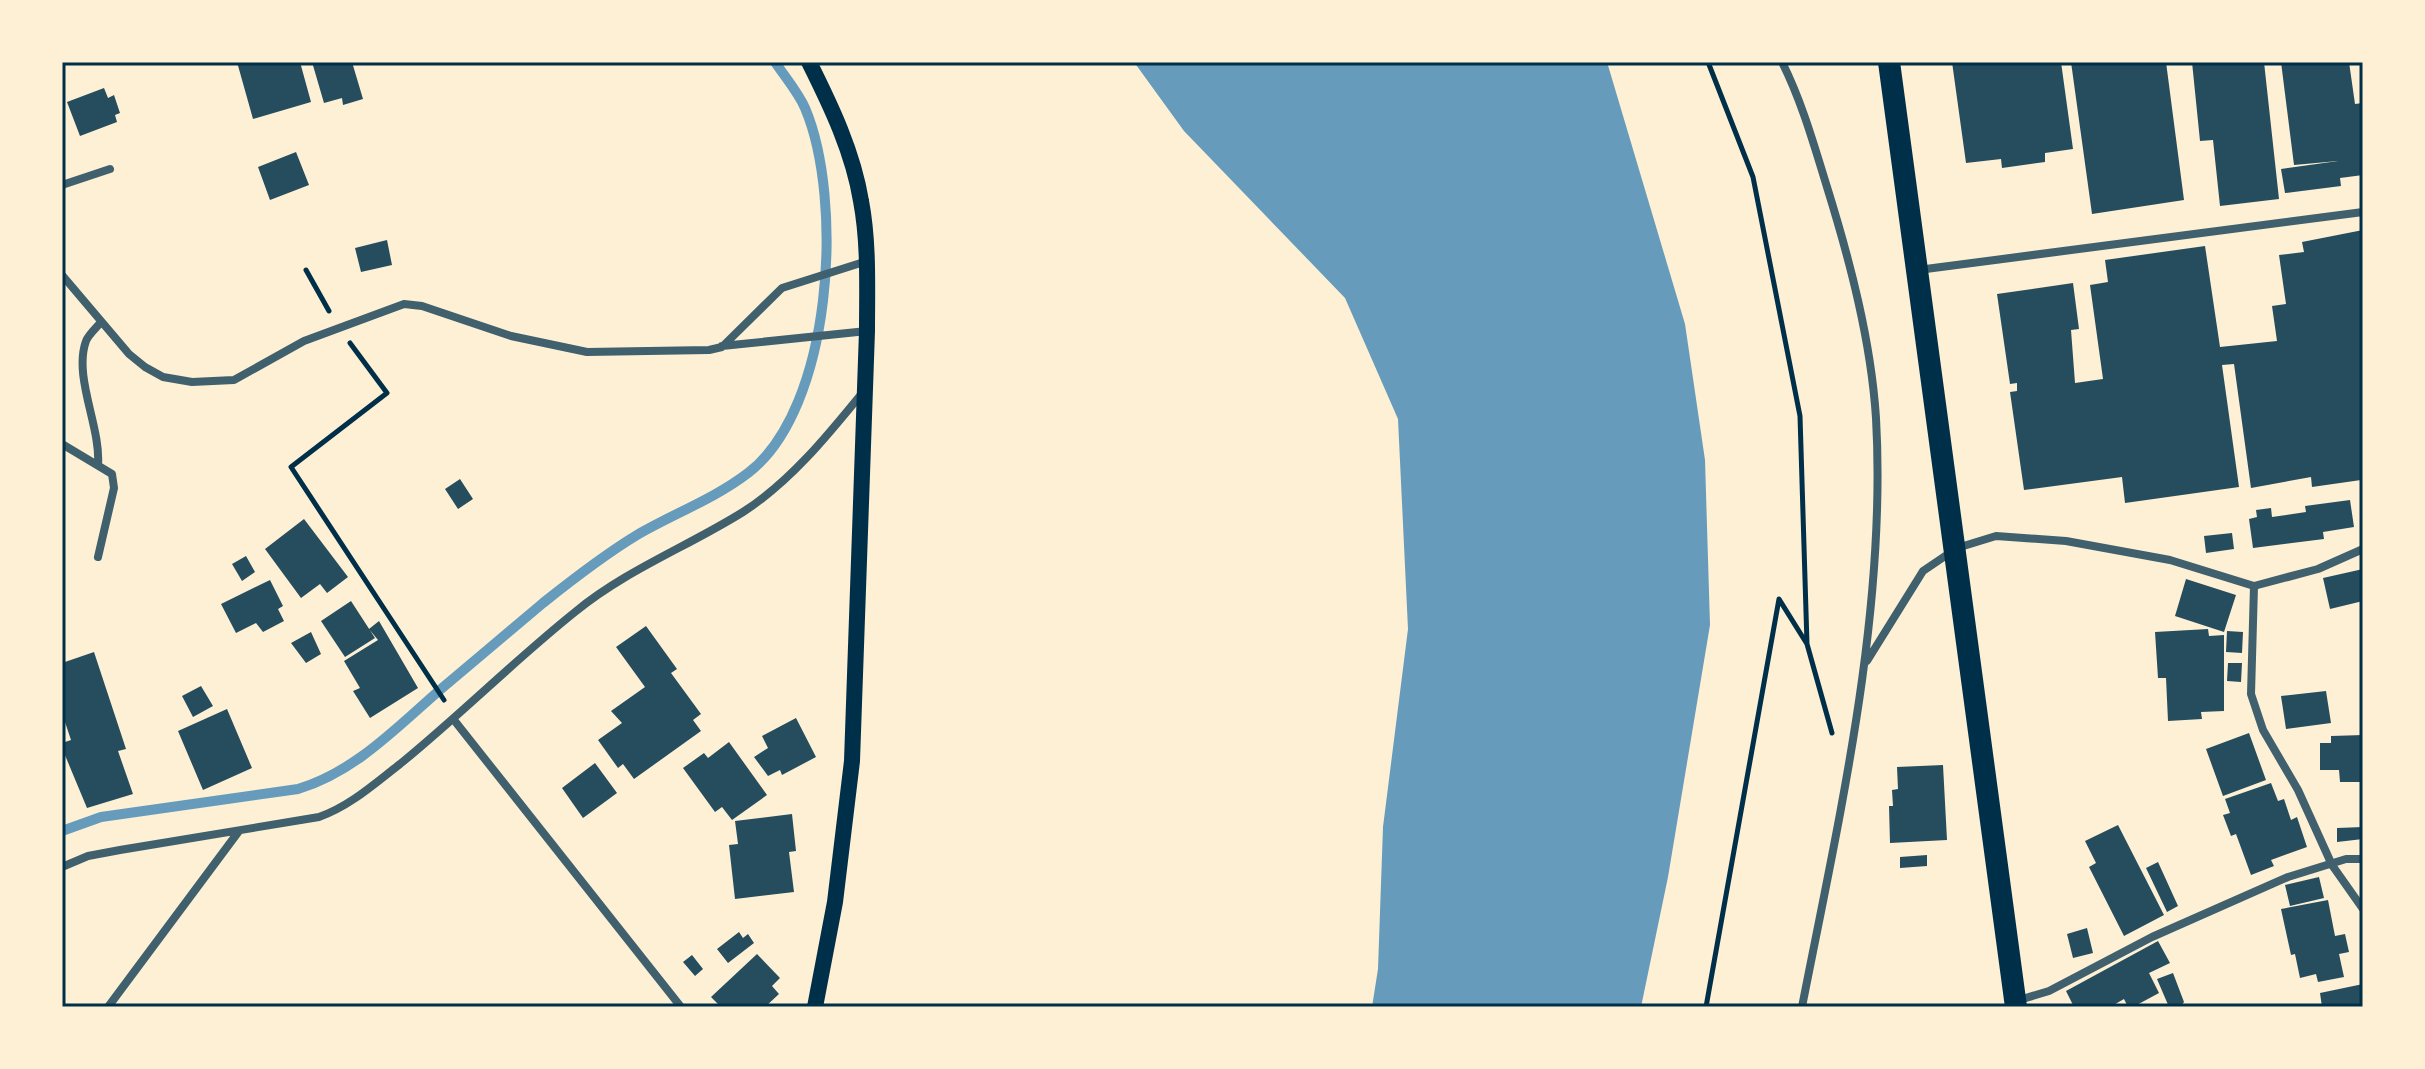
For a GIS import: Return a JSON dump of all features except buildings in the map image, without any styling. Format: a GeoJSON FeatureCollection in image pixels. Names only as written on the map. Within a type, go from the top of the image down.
{"type":"FeatureCollection","features":[{"type":"Feature","properties":{"kind":"highway"},"geometry":{"type":"LineString","coordinates":[[1889,62],[1957,548],[2015,1004]]}},
{"type":"Feature","properties":{"kind":"main road"},"geometry":{"type":"LineString","coordinates":[[809,62],[839,124],[861,200],[867,261],[866,388],[852,761],[835,902],[815,1007]]}},
{"type":"Feature","properties":{"kind":"street"},"geometry":{"type":"LineString","coordinates":[[1782,62],[1797,93],[1846,247],[1876,415],[1878,507],[1864,665],[1802,1007]]}},
{"type":"Feature","properties":{"kind":"street"},"geometry":{"type":"LineString","coordinates":[[62,185],[110,169]]}},
{"type":"Feature","properties":{"kind":"street"},"geometry":{"type":"LineString","coordinates":[[1917,270],[2363,212]]}},
{"type":"Feature","properties":{"kind":"street"},"geometry":{"type":"LineString","coordinates":[[722,347],[782,288],[867,261]]}},
{"type":"Feature","properties":{"kind":"street"},"geometry":{"type":"LineString","coordinates":[[62,275],[101,322],[145,367],[163,377],[192,382],[234,380],[304,341],[404,304],[422,306],[501,333],[587,352],[694,352],[756,342],[867,331]]}},
{"type":"Feature","properties":{"kind":"street"},"geometry":{"type":"LineString","coordinates":[[98,465],[99,444],[85,383],[85,363],[86,341],[101,322]]}},
{"type":"Feature","properties":{"kind":"street"},"geometry":{"type":"LineString","coordinates":[[62,867],[88,856],[319,817],[341,809],[454,720],[576,611],[638,568],[745,511],[775,487],[826,438],[866,388]]}},
{"type":"Feature","properties":{"kind":"street"},"geometry":{"type":"LineString","coordinates":[[62,444],[112,474],[114,488],[98,557]]}},
{"type":"Feature","properties":{"kind":"street"},"geometry":{"type":"LineString","coordinates":[[1864,665],[1923,571],[1957,548],[1996,536],[2066,541],[2170,560],[2254,586],[2318,569],[2363,549]]}},
{"type":"Feature","properties":{"kind":"street"},"geometry":{"type":"LineString","coordinates":[[2254,586],[2251,694],[2263,730],[2298,790],[2332,865],[2363,909]]}},
{"type":"Feature","properties":{"kind":"street"},"geometry":{"type":"LineString","coordinates":[[454,720],[681,1007]]}},
{"type":"Feature","properties":{"kind":"street"},"geometry":{"type":"LineString","coordinates":[[108,1007],[239,831]]}},
{"type":"Feature","properties":{"kind":"street"},"geometry":{"type":"LineString","coordinates":[[2015,1004],[2049,991],[2152,937],[2288,877],[2346,859],[2363,859]]}},
{"type":"Feature","properties":{"kind":"path"},"geometry":{"type":"LineString","coordinates":[[1708,62],[1753,177],[1800,416],[1807,644],[1844,777]]}},
{"type":"Feature","properties":{"kind":"path"},"geometry":{"type":"LineString","coordinates":[[306,270],[340,329],[387,393],[291,467],[435,688]]}},
{"type":"Feature","properties":{"kind":"path"},"geometry":{"type":"LineString","coordinates":[[1706,1007],[1779,599],[1807,644]]}},
{"type":"Feature","properties":{"kind":"water"},"geometry":{"type":"Polygon","coordinates":[[[1134,62],[1607,62],[1685,324],[1705,460],[1710,625],[1668,877],[1641,1007],[1372,1007],[1378,969],[1383,827],[1408,629],[1398,419],[1345,298],[1184,131],[1134,62]]]}},
{"type":"Feature","properties":{"kind":"waterway"},"geometry":{"type":"LineString","coordinates":[[62,831],[101,817],[298,789],[338,772],[374,747],[577,576],[637,535],[707,499],[748,473],[776,442],[798,401],[814,353],[823,301],[827,247],[817,147],[805,108],[775,62]]}}]}
